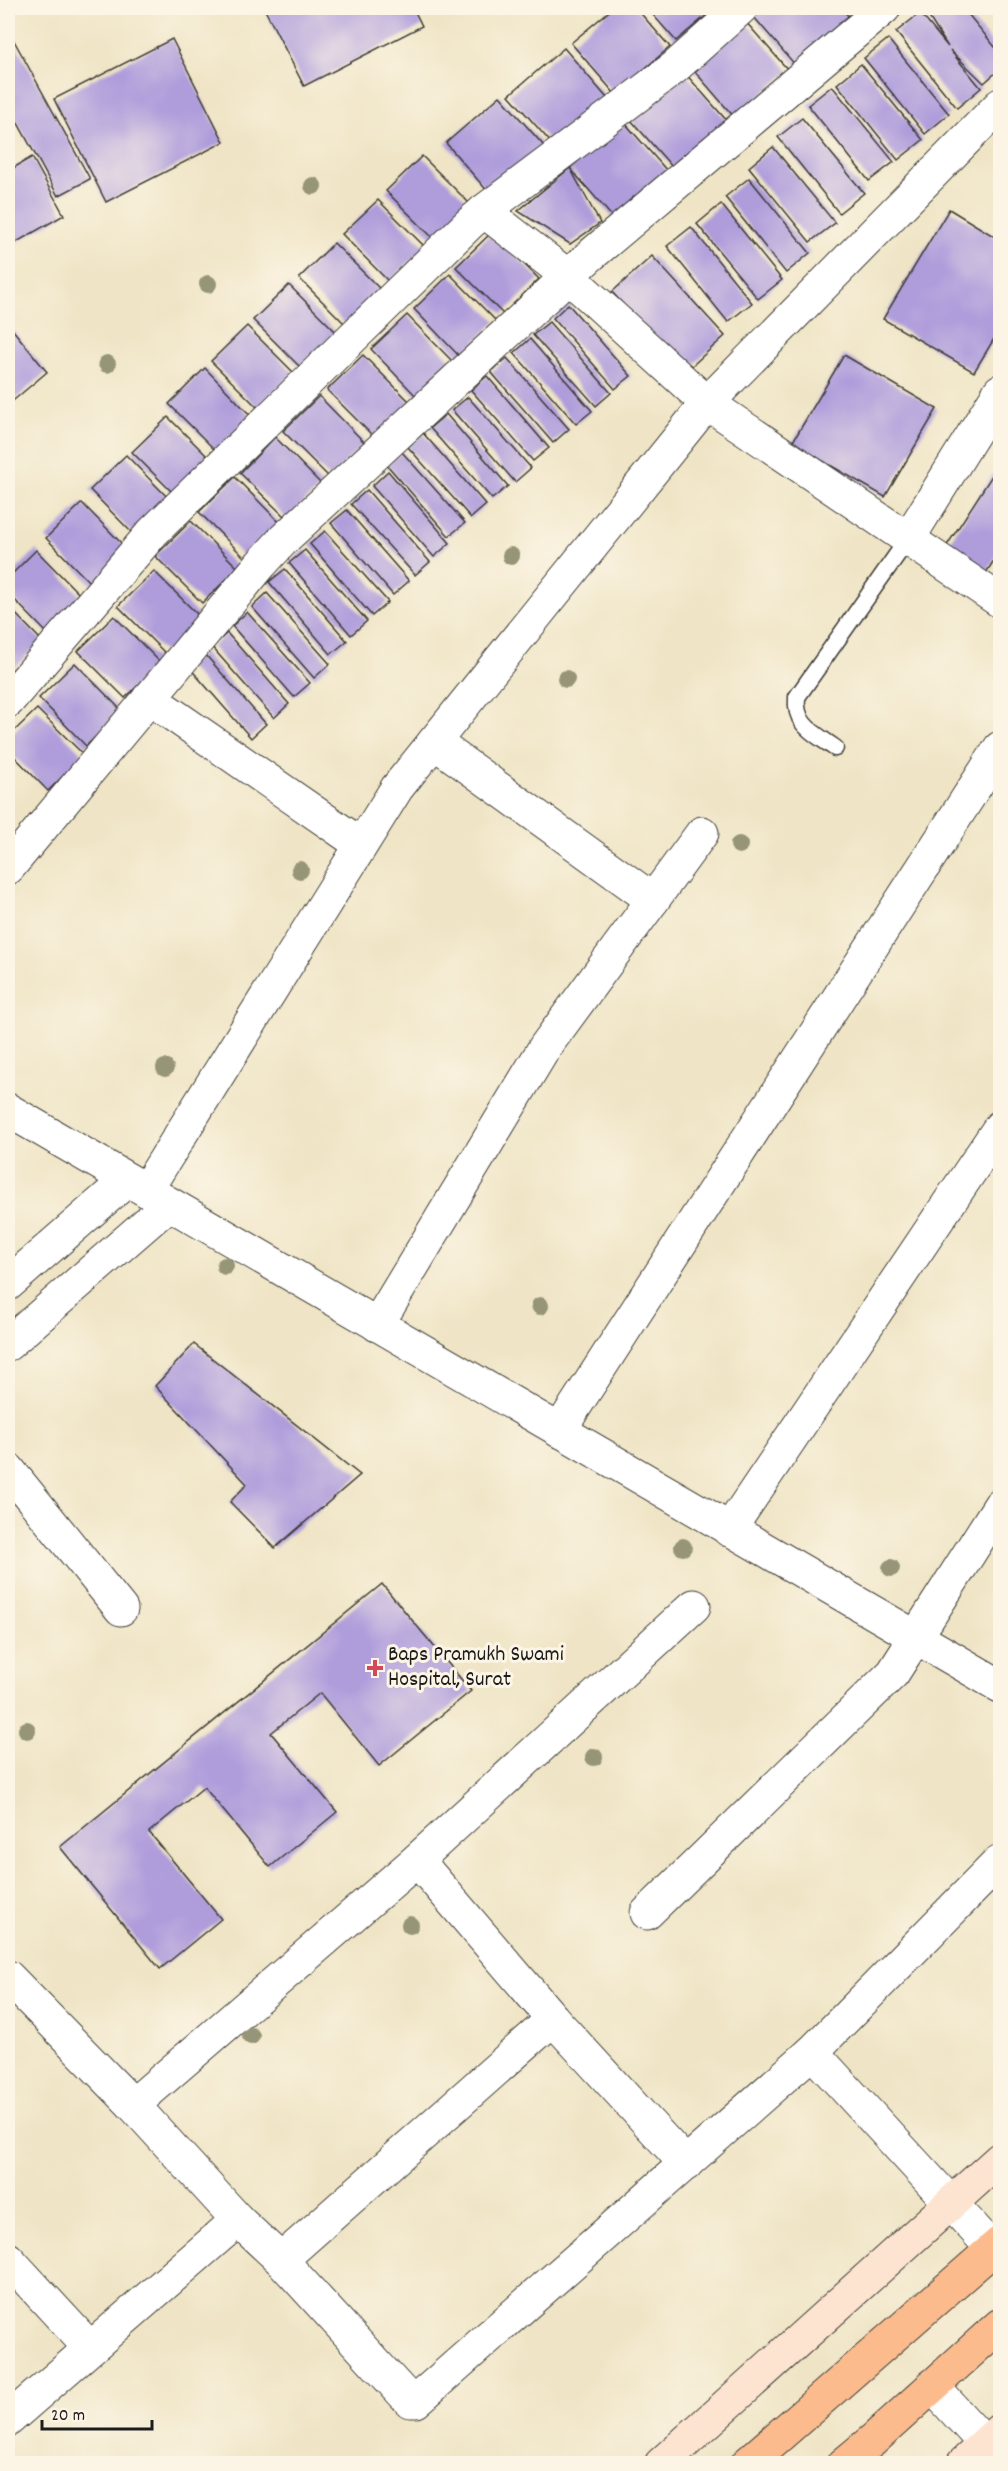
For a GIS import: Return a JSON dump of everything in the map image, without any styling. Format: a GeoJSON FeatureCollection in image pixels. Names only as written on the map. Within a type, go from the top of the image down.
{"type":"FeatureCollection","features":[{"type":"Feature","properties":{"kind":"highway"},"geometry":{"type":"LineString","coordinates":[[747,2463],[997,2246]]}},
{"type":"Feature","properties":{"kind":"highway"},"geometry":{"type":"LineString","coordinates":[[844,2463],[1000,2325]]}},
{"type":"Feature","properties":{"kind":"street"},"geometry":{"type":"LineString","coordinates":[[8,701],[153,532],[484,211],[674,68],[741,8]]}},
{"type":"Feature","properties":{"kind":"street"},"geometry":{"type":"LineString","coordinates":[[8,868],[285,538],[569,277],[884,8]]}},
{"type":"Feature","properties":{"kind":"street"},"geometry":{"type":"LineString","coordinates":[[8,1344],[148,1191],[360,844],[397,788],[707,403],[1000,105]]}},
{"type":"Feature","properties":{"kind":"street"},"geometry":{"type":"LineString","coordinates":[[484,211],[569,277],[707,403],[1000,601]]}},
{"type":"Feature","properties":{"kind":"street"},"geometry":{"type":"LineString","coordinates":[[908,539],[1000,391]]}},
{"type":"Feature","properties":{"kind":"street"},"geometry":{"type":"LineString","coordinates":[[149,698],[360,844]]}},
{"type":"Feature","properties":{"kind":"street"},"geometry":{"type":"LineString","coordinates":[[434,742],[653,900]]}},
{"type":"Feature","properties":{"kind":"street"},"geometry":{"type":"LineString","coordinates":[[559,1431],[1000,748]]}},
{"type":"Feature","properties":{"kind":"street"},"geometry":{"type":"LineString","coordinates":[[377,1325],[544,1047],[702,833]]}},
{"type":"Feature","properties":{"kind":"street"},"geometry":{"type":"LineString","coordinates":[[8,1110],[1000,1686]]}},
{"type":"Feature","properties":{"kind":"street"},"geometry":{"type":"LineString","coordinates":[[729,1530],[1000,1127]]}},
{"type":"Feature","properties":{"kind":"street"},"geometry":{"type":"LineString","coordinates":[[8,1284],[148,1191]]}},
{"type":"Feature","properties":{"kind":"street"},"geometry":{"type":"LineString","coordinates":[[8,1469],[121,1609]]}},
{"type":"Feature","properties":{"kind":"street"},"geometry":{"type":"LineString","coordinates":[[647,1913],[893,1673],[917,1639],[943,1593],[1000,1505]]}},
{"type":"Feature","properties":{"kind":"street"},"geometry":{"type":"LineString","coordinates":[[133,2105],[417,1860],[694,1606]]}},
{"type":"Feature","properties":{"kind":"street"},"geometry":{"type":"LineString","coordinates":[[417,1860],[553,2019],[686,2164]]}},
{"type":"Feature","properties":{"kind":"street"},"geometry":{"type":"LineString","coordinates":[[8,1977],[133,2105],[238,2220],[281,2260],[410,2401],[416,2401],[812,2052],[1000,1861]]}},
{"type":"Feature","properties":{"kind":"street"},"geometry":{"type":"LineString","coordinates":[[281,2260],[553,2019]]}},
{"type":"Feature","properties":{"kind":"street"},"geometry":{"type":"LineString","coordinates":[[812,2052],[951,2203],[997,2246]]}},
{"type":"Feature","properties":{"kind":"street"},"geometry":{"type":"LineString","coordinates":[[661,2463],[1000,2159]]}},
{"type":"Feature","properties":{"kind":"street"},"geometry":{"type":"LineString","coordinates":[[8,2420],[238,2220]]}},
{"type":"Feature","properties":{"kind":"street"},"geometry":{"type":"LineString","coordinates":[[8,2259],[90,2348]]}},
{"type":"Feature","properties":{"kind":"street"},"geometry":{"type":"LineString","coordinates":[[932,2386],[987,2449]]}},
{"type":"Feature","properties":{"kind":"lane"},"geometry":{"type":"LineString","coordinates":[[835,748],[806,727],[798,718],[797,697],[908,539]]}},
{"type":"Feature","properties":{"kind":"building"},"geometry":{"type":"Polygon","coordinates":[[[264,8],[413,8],[422,26],[304,86],[264,8]]]}},
{"type":"Feature","properties":{"kind":"building"},"geometry":{"type":"Polygon","coordinates":[[[613,8],[636,8],[670,47],[615,94],[571,43],[613,8]]]}},
{"type":"Feature","properties":{"kind":"building"},"geometry":{"type":"Polygon","coordinates":[[[647,8],[715,8],[676,41],[647,8]]]}},
{"type":"Feature","properties":{"kind":"building"},"geometry":{"type":"Polygon","coordinates":[[[763,8],[841,8],[852,20],[797,67],[753,16],[763,8]]]}},
{"type":"Feature","properties":{"kind":"building"},"geometry":{"type":"Polygon","coordinates":[[[923,8],[963,8],[1000,53],[1000,69],[984,83],[950,50],[981,88],[957,108],[896,32],[920,13],[948,47],[923,8]]]}},
{"type":"Feature","properties":{"kind":"building"},"geometry":{"type":"Polygon","coordinates":[[[745,21],[789,71],[735,118],[691,67],[745,21]]]}},
{"type":"Feature","properties":{"kind":"building"},"geometry":{"type":"Polygon","coordinates":[[[12,37],[90,179],[58,196],[8,105],[8,40],[12,37]]]}},
{"type":"Feature","properties":{"kind":"building"},"geometry":{"type":"Polygon","coordinates":[[[172,39],[224,142],[106,202],[54,99],[172,39]]]}},
{"type":"Feature","properties":{"kind":"building"},"geometry":{"type":"Polygon","coordinates":[[[888,39],[949,114],[925,134],[864,58],[888,39]]]}},
{"type":"Feature","properties":{"kind":"building"},"geometry":{"type":"Polygon","coordinates":[[[564,48],[607,98],[553,145],[509,95],[564,48]]]}},
{"type":"Feature","properties":{"kind":"building"},"geometry":{"type":"Polygon","coordinates":[[[861,64],[923,140],[898,160],[837,84],[861,64]]]}},
{"type":"Feature","properties":{"kind":"building"},"geometry":{"type":"Polygon","coordinates":[[[684,72],[728,122],[674,169],[630,119],[684,72]]]}},
{"type":"Feature","properties":{"kind":"building"},"geometry":{"type":"Polygon","coordinates":[[[832,86],[894,162],[869,181],[808,105],[832,86]]]}},
{"type":"Feature","properties":{"kind":"building"},"geometry":{"type":"Polygon","coordinates":[[[500,96],[544,146],[489,193],[446,143],[500,96]]]}},
{"type":"Feature","properties":{"kind":"building"},"geometry":{"type":"Polygon","coordinates":[[[802,118],[864,193],[839,213],[778,137],[802,118]]]}},
{"type":"Feature","properties":{"kind":"building"},"geometry":{"type":"Polygon","coordinates":[[[624,122],[668,172],[614,219],[570,168],[624,122]]]}},
{"type":"Feature","properties":{"kind":"building"},"geometry":{"type":"Polygon","coordinates":[[[773,147],[835,223],[810,242],[749,167],[773,147]]]}},
{"type":"Feature","properties":{"kind":"building"},"geometry":{"type":"Polygon","coordinates":[[[422,156],[469,203],[433,238],[386,191],[422,156]]]}},
{"type":"Feature","properties":{"kind":"building"},"geometry":{"type":"Polygon","coordinates":[[[32,157],[64,215],[8,247],[8,171],[32,157]]]}},
{"type":"Feature","properties":{"kind":"building"},"geometry":{"type":"Polygon","coordinates":[[[570,168],[600,223],[570,244],[518,211],[570,168]]]}},
{"type":"Feature","properties":{"kind":"building"},"geometry":{"type":"Polygon","coordinates":[[[749,178],[810,253],[786,273],[725,197],[749,178]]]}},
{"type":"Feature","properties":{"kind":"building"},"geometry":{"type":"Polygon","coordinates":[[[378,200],[425,247],[389,282],[342,234],[378,200]]]}},
{"type":"Feature","properties":{"kind":"building"},"geometry":{"type":"Polygon","coordinates":[[[721,204],[782,280],[758,299],[697,224],[721,204]]]}},
{"type":"Feature","properties":{"kind":"building"},"geometry":{"type":"Polygon","coordinates":[[[949,209],[1000,240],[1000,329],[974,372],[883,319],[949,209]]]}},
{"type":"Feature","properties":{"kind":"building"},"geometry":{"type":"Polygon","coordinates":[[[691,227],[752,303],[728,322],[667,246],[691,227]]]}},
{"type":"Feature","properties":{"kind":"building"},"geometry":{"type":"Polygon","coordinates":[[[492,232],[539,279],[503,314],[456,267],[492,232]]]}},
{"type":"Feature","properties":{"kind":"building"},"geometry":{"type":"Polygon","coordinates":[[[334,243],[381,290],[346,325],[299,278],[334,243]]]}},
{"type":"Feature","properties":{"kind":"building"},"geometry":{"type":"Polygon","coordinates":[[[652,256],[725,336],[685,372],[612,292],[652,256]]]}},
{"type":"Feature","properties":{"kind":"building"},"geometry":{"type":"Polygon","coordinates":[[[450,274],[496,321],[460,357],[414,309],[450,274]]]}},
{"type":"Feature","properties":{"kind":"building"},"geometry":{"type":"Polygon","coordinates":[[[289,285],[336,332],[300,367],[253,320],[289,285]]]}},
{"type":"Feature","properties":{"kind":"building"},"geometry":{"type":"Polygon","coordinates":[[[568,304],[631,376],[615,389],[553,318],[568,304]]]}},
{"type":"Feature","properties":{"kind":"building"},"geometry":{"type":"Polygon","coordinates":[[[407,315],[453,362],[417,397],[371,349],[407,315]]]}},
{"type":"Feature","properties":{"kind":"building"},"geometry":{"type":"Polygon","coordinates":[[[549,322],[611,393],[596,406],[533,335],[549,322]]]}},
{"type":"Feature","properties":{"kind":"building"},"geometry":{"type":"Polygon","coordinates":[[[8,324],[47,372],[8,405],[8,324]]]}},
{"type":"Feature","properties":{"kind":"building"},"geometry":{"type":"Polygon","coordinates":[[[247,326],[294,373],[258,408],[211,361],[247,326]]]}},
{"type":"Feature","properties":{"kind":"building"},"geometry":{"type":"Polygon","coordinates":[[[530,339],[592,411],[576,424],[514,353],[530,339]]]}},
{"type":"Feature","properties":{"kind":"building"},"geometry":{"type":"Polygon","coordinates":[[[363,355],[410,402],[374,437],[327,390],[363,355]]]}},
{"type":"Feature","properties":{"kind":"building"},"geometry":{"type":"Polygon","coordinates":[[[844,355],[937,409],[885,497],[792,443],[844,355]]]}},
{"type":"Feature","properties":{"kind":"building"},"geometry":{"type":"Polygon","coordinates":[[[507,358],[569,429],[553,443],[491,372],[507,358]]]}},
{"type":"Feature","properties":{"kind":"building"},"geometry":{"type":"Polygon","coordinates":[[[205,368],[251,416],[216,451],[169,404],[205,368]]]}},
{"type":"Feature","properties":{"kind":"building"},"geometry":{"type":"Polygon","coordinates":[[[487,376],[549,448],[533,461],[471,390],[487,376]]]}},
{"type":"Feature","properties":{"kind":"building"},"geometry":{"type":"Polygon","coordinates":[[[319,396],[365,443],[330,478],[283,431],[319,396]]]}},
{"type":"Feature","properties":{"kind":"building"},"geometry":{"type":"Polygon","coordinates":[[[468,397],[531,468],[515,482],[452,410],[468,397]]]}},
{"type":"Feature","properties":{"kind":"building"},"geometry":{"type":"Polygon","coordinates":[[[446,414],[508,486],[492,499],[430,428],[446,414]]]}},
{"type":"Feature","properties":{"kind":"building"},"geometry":{"type":"Polygon","coordinates":[[[168,417],[215,464],[179,499],[132,452],[168,417]]]}},
{"type":"Feature","properties":{"kind":"building"},"geometry":{"type":"Polygon","coordinates":[[[423,433],[486,505],[471,518],[408,447],[423,433]]]}},
{"type":"Feature","properties":{"kind":"building"},"geometry":{"type":"Polygon","coordinates":[[[275,437],[322,485],[287,519],[240,473],[275,437]]]}},
{"type":"Feature","properties":{"kind":"building"},"geometry":{"type":"Polygon","coordinates":[[[402,452],[465,523],[449,536],[387,465],[402,452]]]}},
{"type":"Feature","properties":{"kind":"building"},"geometry":{"type":"Polygon","coordinates":[[[126,455],[172,502],[136,537],[90,490],[126,455]]]}},
{"type":"Feature","properties":{"kind":"building"},"geometry":{"type":"Polygon","coordinates":[[[1000,463],[1000,551],[984,576],[944,550],[1000,463]]]}},
{"type":"Feature","properties":{"kind":"building"},"geometry":{"type":"Polygon","coordinates":[[[388,471],[450,543],[434,557],[372,486],[388,471]]]}},
{"type":"Feature","properties":{"kind":"building"},"geometry":{"type":"Polygon","coordinates":[[[235,477],[282,525],[246,559],[199,512],[235,477]]]}},
{"type":"Feature","properties":{"kind":"building"},"geometry":{"type":"Polygon","coordinates":[[[367,490],[430,562],[415,575],[351,504],[367,490]]]}},
{"type":"Feature","properties":{"kind":"building"},"geometry":{"type":"Polygon","coordinates":[[[82,503],[128,550],[93,586],[46,538],[82,503]]]}},
{"type":"Feature","properties":{"kind":"building"},"geometry":{"type":"Polygon","coordinates":[[[347,510],[409,581],[393,595],[331,523],[347,510]]]}},
{"type":"Feature","properties":{"kind":"building"},"geometry":{"type":"Polygon","coordinates":[[[191,521],[238,568],[202,603],[155,556],[191,521]]]}},
{"type":"Feature","properties":{"kind":"building"},"geometry":{"type":"Polygon","coordinates":[[[325,531],[388,602],[372,616],[310,544],[325,531]]]}},
{"type":"Feature","properties":{"kind":"building"},"geometry":{"type":"Polygon","coordinates":[[[36,550],[83,598],[47,633],[8,593],[8,578],[36,550]]]}},
{"type":"Feature","properties":{"kind":"building"},"geometry":{"type":"Polygon","coordinates":[[[305,550],[367,621],[351,635],[289,563],[305,550]]]}},
{"type":"Feature","properties":{"kind":"building"},"geometry":{"type":"Polygon","coordinates":[[[285,569],[347,641],[331,654],[269,582],[285,569]]]}},
{"type":"Feature","properties":{"kind":"building"},"geometry":{"type":"Polygon","coordinates":[[[154,571],[201,618],[165,653],[118,606],[154,571]]]}},
{"type":"Feature","properties":{"kind":"building"},"geometry":{"type":"Polygon","coordinates":[[[267,593],[330,664],[314,678],[252,607],[267,593]]]}},
{"type":"Feature","properties":{"kind":"building"},"geometry":{"type":"Polygon","coordinates":[[[8,606],[42,641],[8,674],[8,606]]]}},
{"type":"Feature","properties":{"kind":"building"},"geometry":{"type":"Polygon","coordinates":[[[247,612],[310,683],[294,697],[232,626],[247,612]]]}},
{"type":"Feature","properties":{"kind":"building"},"geometry":{"type":"Polygon","coordinates":[[[114,616],[161,663],[125,698],[78,651],[114,616]]]}},
{"type":"Feature","properties":{"kind":"building"},"geometry":{"type":"Polygon","coordinates":[[[227,633],[289,704],[274,718],[212,647],[227,633]]]}},
{"type":"Feature","properties":{"kind":"building"},"geometry":{"type":"Polygon","coordinates":[[[204,653],[266,724],[251,738],[188,666],[204,653]]]}},
{"type":"Feature","properties":{"kind":"building"},"geometry":{"type":"Polygon","coordinates":[[[75,663],[122,711],[86,746],[39,698],[75,663]]]}},
{"type":"Feature","properties":{"kind":"building"},"geometry":{"type":"Polygon","coordinates":[[[37,709],[84,755],[48,791],[8,750],[8,737],[37,709]]]}},
{"type":"Feature","properties":{"kind":"building"},"geometry":{"type":"Polygon","coordinates":[[[194,1344],[360,1475],[275,1548],[230,1502],[247,1484],[155,1386],[194,1344]]]}},
{"type":"Feature","properties":{"kind":"building"},"geometry":{"type":"Polygon","coordinates":[[[382,1584],[471,1691],[379,1766],[320,1693],[271,1733],[337,1812],[270,1867],[204,1787],[149,1832],[221,1919],[160,1969],[60,1847],[382,1584]]]}},
{"type":"Feature","properties":{"kind":"place","name":"Baps Pramukh Swami Hospital, Surat"},"geometry":{"type":"Point","coordinates":[375,1668]}}]}
